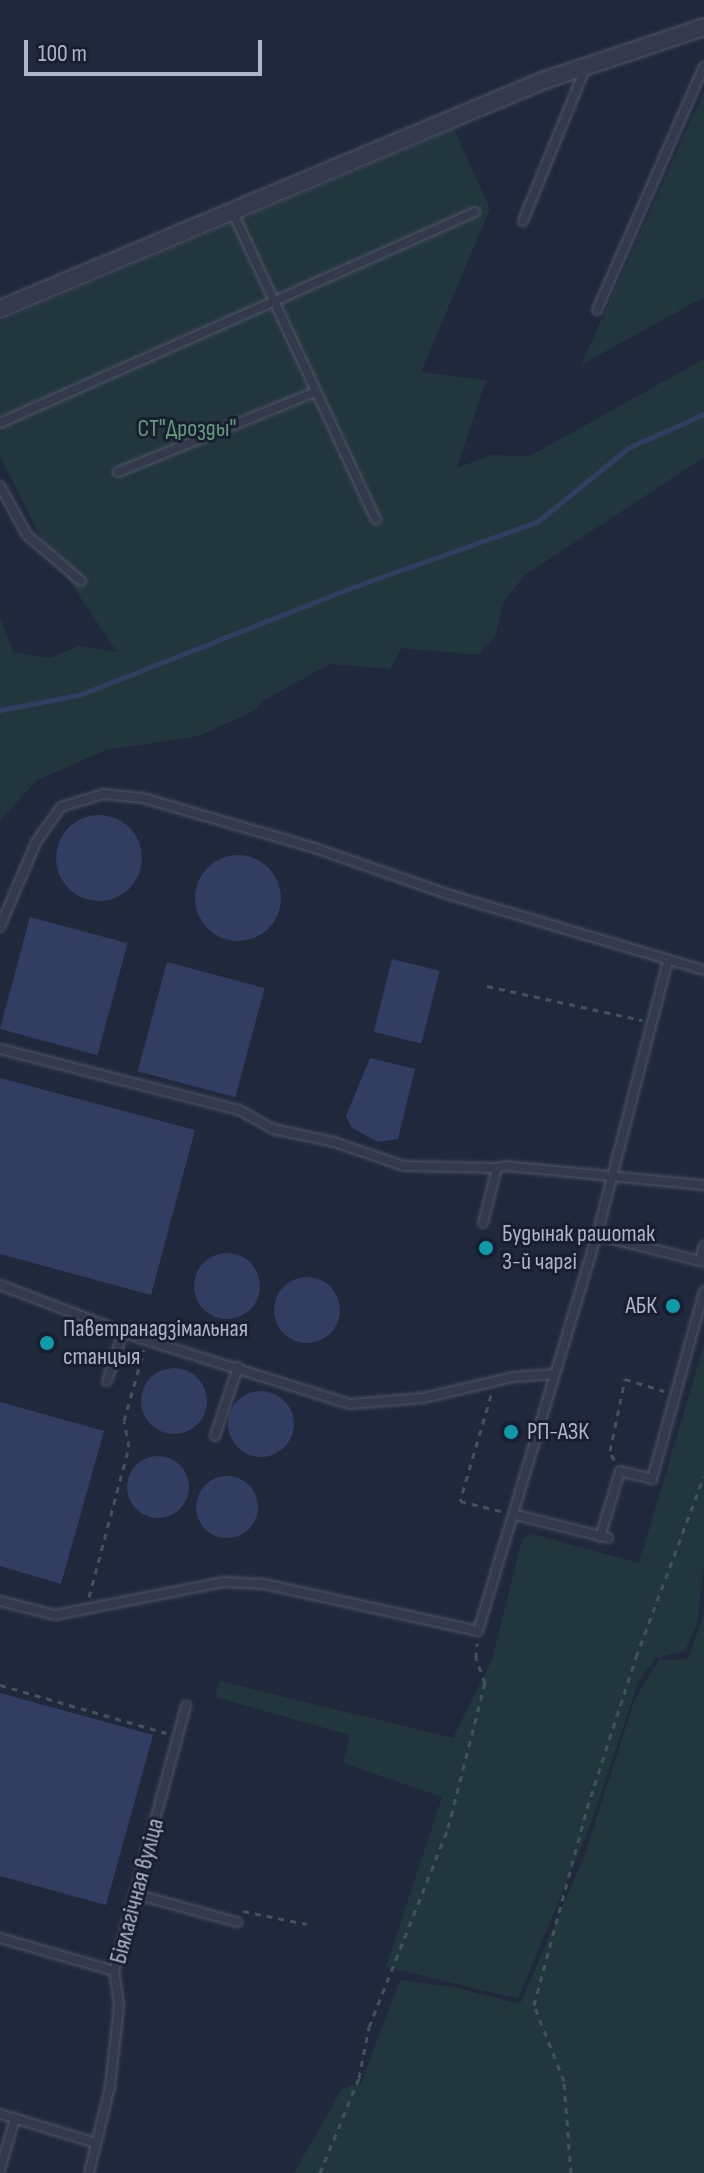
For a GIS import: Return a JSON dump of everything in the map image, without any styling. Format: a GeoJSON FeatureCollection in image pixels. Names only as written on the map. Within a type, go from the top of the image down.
{"type":"FeatureCollection","features":[{"type":"Feature","properties":{"kind":"street"},"geometry":{"type":"LineString","coordinates":[[0,309],[586,66],[704,27]]}},
{"type":"Feature","properties":{"kind":"lane"},"geometry":{"type":"LineString","coordinates":[[523,221],[586,66]]}},
{"type":"Feature","properties":{"kind":"lane"},"geometry":{"type":"LineString","coordinates":[[597,310],[704,66]]}},
{"type":"Feature","properties":{"kind":"lane"},"geometry":{"type":"LineString","coordinates":[[0,423],[275,304],[475,212]]}},
{"type":"Feature","properties":{"kind":"lane"},"geometry":{"type":"LineString","coordinates":[[233,213],[376,519]]}},
{"type":"Feature","properties":{"kind":"lane"},"geometry":{"type":"LineString","coordinates":[[118,472],[315,392]]}},
{"type":"Feature","properties":{"kind":"lane"},"geometry":{"type":"LineString","coordinates":[[0,486],[27,535],[81,581]]}},
{"type":"Feature","properties":{"kind":"lane"},"geometry":{"type":"LineString","coordinates":[[0,927],[36,842],[61,807],[103,794],[143,798],[315,848],[447,894],[704,970]]}},
{"type":"Feature","properties":{"kind":"lane"},"geometry":{"type":"LineString","coordinates":[[0,1601],[55,1615],[85,1613],[223,1582],[264,1584],[478,1631],[516,1515],[552,1374],[597,1235],[649,1022],[668,960]]}},
{"type":"Feature","properties":{"kind":"lane"},"geometry":{"type":"LineString","coordinates":[[0,1049],[239,1110],[273,1129],[334,1142],[404,1166],[610,1175],[704,1185]]}},
{"type":"Feature","properties":{"kind":"lane"},"geometry":{"type":"LineString","coordinates":[[483,1223],[497,1168]]}},
{"type":"Feature","properties":{"kind":"lane"},"geometry":{"type":"LineString","coordinates":[[597,1235],[702,1262],[704,1245]]}},
{"type":"Feature","properties":{"kind":"lane"},"geometry":{"type":"LineString","coordinates":[[0,1285],[123,1332],[350,1404],[423,1398],[495,1381],[552,1374]]}},
{"type":"Feature","properties":{"kind":"lane"},"geometry":{"type":"LineString","coordinates":[[516,1515],[604,1538],[620,1471],[652,1479],[704,1291]]}},
{"type":"Feature","properties":{"kind":"lane"},"geometry":{"type":"LineString","coordinates":[[107,1381],[123,1332]]}},
{"type":"Feature","properties":{"kind":"lane"},"geometry":{"type":"LineString","coordinates":[[215,1436],[238,1367]]}},
{"type":"Feature","properties":{"kind":"lane","name":"Біялагічная вуліца"},"geometry":{"type":"LineString","coordinates":[[89,2173],[110,2087],[118,2018],[114,1971],[138,1895],[186,1706]]}},
{"type":"Feature","properties":{"kind":"lane"},"geometry":{"type":"LineString","coordinates":[[138,1895],[237,1922]]}},
{"type":"Feature","properties":{"kind":"lane"},"geometry":{"type":"LineString","coordinates":[[0,1938],[114,1971]]}},
{"type":"Feature","properties":{"kind":"lane"},"geometry":{"type":"LineString","coordinates":[[0,2114],[96,2143]]}},
{"type":"Feature","properties":{"kind":"lane"},"geometry":{"type":"LineString","coordinates":[[0,2170],[15,2118]]}},
{"type":"Feature","properties":{"kind":"path"},"geometry":{"type":"LineString","coordinates":[[487,986],[649,1022]]}},
{"type":"Feature","properties":{"kind":"path"},"geometry":{"type":"LineString","coordinates":[[85,1613],[129,1447],[124,1421],[147,1340]]}},
{"type":"Feature","properties":{"kind":"path"},"geometry":{"type":"LineString","coordinates":[[620,1471],[610,1451],[625,1379],[676,1394]]}},
{"type":"Feature","properties":{"kind":"path"},"geometry":{"type":"LineString","coordinates":[[495,1381],[460,1501],[516,1515]]}},
{"type":"Feature","properties":{"kind":"path"},"geometry":{"type":"LineString","coordinates":[[571,2173],[564,2081],[534,2005],[587,1808],[704,1476]]}},
{"type":"Feature","properties":{"kind":"path"},"geometry":{"type":"LineString","coordinates":[[320,2173],[359,2078],[369,2027],[448,1828],[485,1683],[476,1658],[478,1631]]}},
{"type":"Feature","properties":{"kind":"path"},"geometry":{"type":"LineString","coordinates":[[0,1685],[178,1737]]}},
{"type":"Feature","properties":{"kind":"path"},"geometry":{"type":"LineString","coordinates":[[237,1922],[239,1910],[307,1924]]}},
{"type":"Feature","properties":{"kind":"green space"},"geometry":{"type":"Polygon","coordinates":[[[704,91],[704,297],[581,365],[704,91]]]}},
{"type":"Feature","properties":{"kind":"green space","name":"СТ\"Дрозды\""},"geometry":{"type":"Polygon","coordinates":[[[454,129],[490,209],[421,372],[486,380],[457,468],[491,455],[530,456],[704,359],[704,457],[525,575],[504,601],[495,637],[478,655],[402,648],[390,669],[330,664],[264,700],[254,711],[199,736],[106,750],[37,780],[0,821],[0,617],[13,652],[51,658],[79,646],[117,652],[41,538],[0,456],[0,321],[454,129]]]}},
{"type":"Feature","properties":{"kind":"green space"},"geometry":{"type":"Polygon","coordinates":[[[704,1345],[704,1568],[697,1624],[685,1651],[656,1658],[639,1680],[590,1826],[518,1999],[386,1967],[442,1797],[343,1763],[350,1735],[215,1697],[219,1681],[453,1738],[492,1660],[522,1539],[532,1534],[639,1563],[704,1345]]]}},
{"type":"Feature","properties":{"kind":"green space"},"geometry":{"type":"Polygon","coordinates":[[[704,1613],[704,2173],[294,2173],[342,2089],[361,2083],[400,1980],[453,1987],[520,2004],[584,1857],[635,1699],[659,1660],[688,1659],[704,1613]]]}},
{"type":"Feature","properties":{"kind":"water"},"geometry":{"type":"Polygon","coordinates":[[[99,815],[116,818],[130,827],[139,841],[142,858],[139,875],[130,889],[116,898],[99,901],[82,898],[68,889],[59,875],[56,858],[59,841],[68,827],[82,818],[99,815]]]}},
{"type":"Feature","properties":{"kind":"water"},"geometry":{"type":"Polygon","coordinates":[[[238,855],[255,858],[269,867],[278,881],[281,898],[278,915],[269,929],[255,938],[238,941],[221,938],[207,929],[198,915],[195,898],[198,881],[207,867],[221,858],[238,855]]]}},
{"type":"Feature","properties":{"kind":"water"},"geometry":{"type":"Polygon","coordinates":[[[30,917],[128,943],[98,1055],[0,1029],[30,917]]]}},
{"type":"Feature","properties":{"kind":"water"},"geometry":{"type":"Polygon","coordinates":[[[392,959],[440,971],[421,1044],[374,1032],[392,959]]]}},
{"type":"Feature","properties":{"kind":"water"},"geometry":{"type":"Polygon","coordinates":[[[167,962],[265,988],[235,1097],[138,1071],[167,962]]]}},
{"type":"Feature","properties":{"kind":"water"},"geometry":{"type":"Polygon","coordinates":[[[370,1058],[415,1069],[398,1139],[378,1142],[352,1128],[346,1116],[370,1058]]]}},
{"type":"Feature","properties":{"kind":"water"},"geometry":{"type":"Polygon","coordinates":[[[0,1078],[195,1130],[151,1295],[0,1254],[0,1078]]]}},
{"type":"Feature","properties":{"kind":"water"},"geometry":{"type":"Polygon","coordinates":[[[220,1253],[234,1253],[246,1258],[255,1267],[260,1286],[258,1299],[251,1310],[234,1319],[220,1319],[208,1314],[199,1305],[194,1293],[194,1279],[199,1267],[208,1258],[220,1253]]]}},
{"type":"Feature","properties":{"kind":"water"},"geometry":{"type":"Polygon","coordinates":[[[300,1277],[314,1277],[326,1282],[335,1291],[340,1310],[338,1323],[331,1334],[314,1343],[300,1343],[288,1338],[279,1329],[274,1317],[274,1303],[279,1291],[288,1282],[300,1277]]]}},
{"type":"Feature","properties":{"kind":"water"},"geometry":{"type":"Polygon","coordinates":[[[167,1368],[181,1368],[193,1373],[202,1382],[207,1401],[205,1414],[198,1425],[181,1434],[167,1434],[155,1429],[146,1420],[141,1408],[141,1394],[146,1382],[155,1373],[167,1368]]]}},
{"type":"Feature","properties":{"kind":"water"},"geometry":{"type":"Polygon","coordinates":[[[254,1391],[268,1391],[280,1396],[289,1405],[294,1424],[292,1437],[285,1448],[268,1457],[254,1457],[242,1452],[233,1443],[228,1431],[228,1417],[233,1405],[242,1396],[254,1391]]]}},
{"type":"Feature","properties":{"kind":"water"},"geometry":{"type":"Polygon","coordinates":[[[0,1402],[104,1431],[61,1584],[0,1566],[0,1402]]]}},
{"type":"Feature","properties":{"kind":"water"},"geometry":{"type":"Polygon","coordinates":[[[158,1456],[170,1458],[180,1465],[187,1475],[187,1499],[180,1509],[170,1516],[158,1518],[146,1516],[136,1509],[129,1499],[127,1487],[129,1475],[136,1465],[146,1458],[158,1456]]]}},
{"type":"Feature","properties":{"kind":"water"},"geometry":{"type":"Polygon","coordinates":[[[227,1476],[239,1478],[249,1485],[256,1495],[256,1519],[249,1529],[239,1536],[227,1538],[215,1536],[205,1529],[198,1519],[196,1507],[198,1495],[205,1485],[215,1478],[227,1476]]]}},
{"type":"Feature","properties":{"kind":"water"},"geometry":{"type":"Polygon","coordinates":[[[0,1693],[153,1735],[106,1905],[0,1876],[0,1693]]]}},
{"type":"Feature","properties":{"kind":"waterway"},"geometry":{"type":"LineString","coordinates":[[0,710],[79,695],[356,586],[537,522],[628,448],[704,414]]}},
{"type":"Feature","properties":{"kind":"place","name":"Будынак рашотак 3-й чаргі"},"geometry":{"type":"Point","coordinates":[486,1248]}},
{"type":"Feature","properties":{"kind":"place","name":"АБК"},"geometry":{"type":"Point","coordinates":[673,1306]}},
{"type":"Feature","properties":{"kind":"place","name":"Паветранадзімальная станцыя"},"geometry":{"type":"Point","coordinates":[47,1343]}},
{"type":"Feature","properties":{"kind":"place","name":"РП-АЗК"},"geometry":{"type":"Point","coordinates":[511,1432]}}]}
